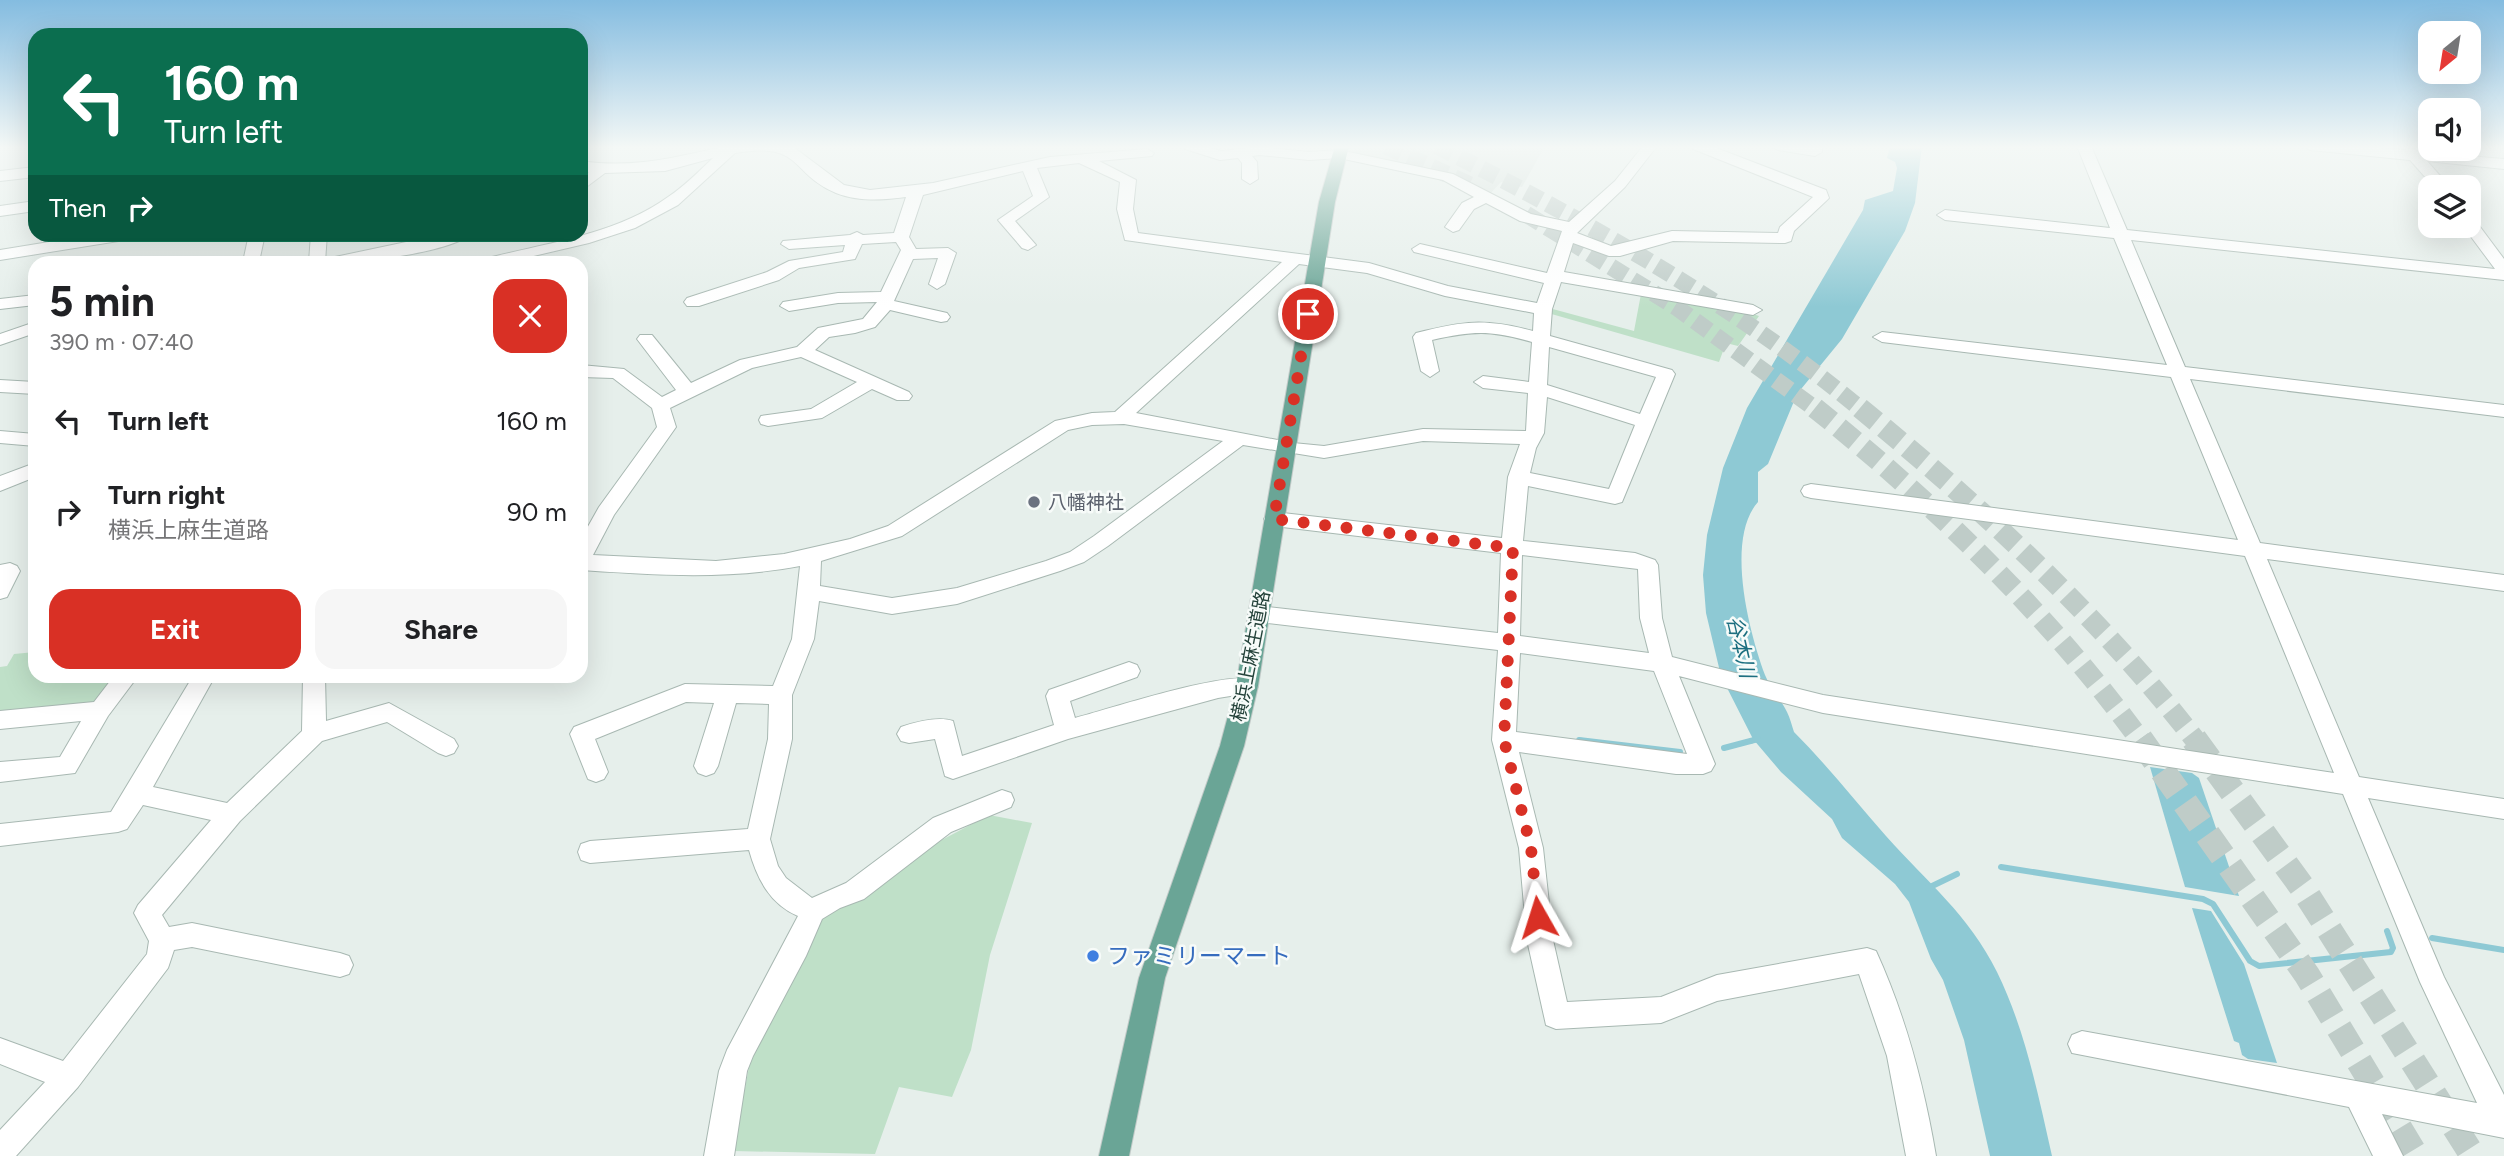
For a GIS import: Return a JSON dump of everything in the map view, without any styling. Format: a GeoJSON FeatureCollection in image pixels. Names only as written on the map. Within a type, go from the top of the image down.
{"type":"FeatureCollection","features":[{"type":"Feature","properties":{"kind":"main road","name":"横浜上麻生道路"},"geometry":{"type":"LineString","coordinates":[[1114,1156],[1152,978],[1232,746],[1247,686],[1287,447],[1306,259],[1325,200]]}},
{"type":"Feature","properties":{"kind":"street"},"geometry":{"type":"LineString","coordinates":[[588,239],[604,235],[674,200]]}},
{"type":"Feature","properties":{"kind":"street"},"geometry":{"type":"LineString","coordinates":[[660,405],[746,364],[803,351],[824,332],[855,328],[869,323],[886,301],[909,250],[901,237],[913,200]]}},
{"type":"Feature","properties":{"kind":"street"},"geometry":{"type":"LineString","coordinates":[[1028,245],[1006,220],[1037,200]]}},
{"type":"Feature","properties":{"kind":"street"},"geometry":{"type":"LineString","coordinates":[[1126,200],[1125,209],[1131,237],[1369,268],[1445,291],[1542,309]]}},
{"type":"Feature","properties":{"kind":"street"},"geometry":{"type":"LineString","coordinates":[[1451,227],[1468,206],[1480,200]]}},
{"type":"Feature","properties":{"kind":"street"},"geometry":{"type":"LineString","coordinates":[[1492,200],[1526,218],[1570,231],[1609,251],[1620,251],[1672,236],[1786,238],[1786,230],[1819,200]]}},
{"type":"Feature","properties":{"kind":"street"},"geometry":{"type":"LineString","coordinates":[[1603,200],[1570,231],[1542,309],[1535,433],[1530,439],[1518,477],[1513,548],[1504,740],[1531,848],[1540,940],[1556,1016],[1661,1010],[1717,988],[1867,960],[1880,990],[1904,1068],[1921,1156]]}},
{"type":"Feature","properties":{"kind":"street"},"geometry":{"type":"LineString","coordinates":[[2107,200],[2432,982],[2504,1123]]}},
{"type":"Feature","properties":{"kind":"street"},"geometry":{"type":"LineString","coordinates":[[0,211],[28,207]]}},
{"type":"Feature","properties":{"kind":"street"},"geometry":{"type":"LineString","coordinates":[[1945,215],[2123,236],[2504,272]]}},
{"type":"Feature","properties":{"kind":"street"},"geometry":{"type":"LineString","coordinates":[[0,219],[28,216]]}},
{"type":"Feature","properties":{"kind":"street"},"geometry":{"type":"LineString","coordinates":[[789,244],[857,237],[901,237]]}},
{"type":"Feature","properties":{"kind":"street"},"geometry":{"type":"LineString","coordinates":[[692,302],[773,276],[802,262],[849,256],[857,237]]}},
{"type":"Feature","properties":{"kind":"street"},"geometry":{"type":"LineString","coordinates":[[2480,238],[2504,272]]}},
{"type":"Feature","properties":{"kind":"street"},"geometry":{"type":"LineString","coordinates":[[0,255],[81,242]]}},
{"type":"Feature","properties":{"kind":"street"},"geometry":{"type":"LineString","coordinates":[[360,256],[419,242]]}},
{"type":"Feature","properties":{"kind":"street"},"geometry":{"type":"LineString","coordinates":[[534,242],[540,250]]}},
{"type":"Feature","properties":{"kind":"street"},"geometry":{"type":"LineString","coordinates":[[516,256],[574,242]]}},
{"type":"Feature","properties":{"kind":"street"},"geometry":{"type":"LineString","coordinates":[[1420,249],[1555,278],[1753,310]]}},
{"type":"Feature","properties":{"kind":"street"},"geometry":{"type":"LineString","coordinates":[[906,254],[948,253],[937,284]]}},
{"type":"Feature","properties":{"kind":"street"},"geometry":{"type":"LineString","coordinates":[[1119,419],[1306,259]]}},
{"type":"Feature","properties":{"kind":"street"},"geometry":{"type":"LineString","coordinates":[[789,306],[815,300],[865,296],[941,317]]}},
{"type":"Feature","properties":{"kind":"street"},"geometry":{"type":"LineString","coordinates":[[1,306],[28,301]]}},
{"type":"Feature","properties":{"kind":"street"},"geometry":{"type":"LineString","coordinates":[[1430,371],[1422,337],[1472,326],[1541,337],[1666,374],[1615,497],[1518,477]]}},
{"type":"Feature","properties":{"kind":"street"},"geometry":{"type":"LineString","coordinates":[[0,341],[28,330]]}},
{"type":"Feature","properties":{"kind":"street"},"geometry":{"type":"LineString","coordinates":[[1882,337],[2504,411]]}},
{"type":"Feature","properties":{"kind":"street"},"geometry":{"type":"LineString","coordinates":[[646,340],[687,391]]}},
{"type":"Feature","properties":{"kind":"street"},"geometry":{"type":"LineString","coordinates":[[0,341],[28,344]]}},
{"type":"Feature","properties":{"kind":"street"},"geometry":{"type":"LineString","coordinates":[[803,351],[903,396]]}},
{"type":"Feature","properties":{"kind":"street"},"geometry":{"type":"LineString","coordinates":[[588,372],[618,373],[660,405],[667,428],[606,512],[588,547]]}},
{"type":"Feature","properties":{"kind":"street"},"geometry":{"type":"LineString","coordinates":[[768,420],[815,414],[873,381]]}},
{"type":"Feature","properties":{"kind":"street"},"geometry":{"type":"LineString","coordinates":[[1482,381],[1539,389],[1645,422]]}},
{"type":"Feature","properties":{"kind":"street"},"geometry":{"type":"LineString","coordinates":[[0,386],[28,388]]}},
{"type":"Feature","properties":{"kind":"street"},"geometry":{"type":"LineString","coordinates":[[588,560],[713,569],[811,555],[872,540],[895,531],[1062,425],[1083,418],[1179,426],[1240,439],[1326,452],[1407,436],[1456,434],[1530,439]]}},
{"type":"Feature","properties":{"kind":"street"},"geometry":{"type":"LineString","coordinates":[[0,437],[28,439]]}},
{"type":"Feature","properties":{"kind":"street"},"geometry":{"type":"LineString","coordinates":[[811,592],[892,606],[957,596],[1054,566],[1077,557],[1240,439]]}},
{"type":"Feature","properties":{"kind":"street"},"geometry":{"type":"LineString","coordinates":[[0,484],[28,473]]}},
{"type":"Feature","properties":{"kind":"street"},"geometry":{"type":"LineString","coordinates":[[1811,491],[2504,583]]}},
{"type":"Feature","properties":{"kind":"street"},"geometry":{"type":"LineString","coordinates":[[1274,519],[1635,561],[1648,565],[1649,605],[1703,764],[1676,764],[1504,740]]}},
{"type":"Feature","properties":{"kind":"street"},"geometry":{"type":"LineString","coordinates":[[811,555],[811,592],[803,639],[781,695],[780,739],[758,839],[767,870],[777,886],[795,903],[813,911]]}},
{"type":"Feature","properties":{"kind":"street"},"geometry":{"type":"LineString","coordinates":[[0,573],[10,571],[0,591]]}},
{"type":"Feature","properties":{"kind":"street"},"geometry":{"type":"LineString","coordinates":[[1259,614],[1509,643],[1668,665],[1823,704],[2504,808]]}},
{"type":"Feature","properties":{"kind":"street"},"geometry":{"type":"LineString","coordinates":[[1067,730],[1057,695],[1129,671]]}},
{"type":"Feature","properties":{"kind":"street"},"geometry":{"type":"LineString","coordinates":[[0,772],[67,765],[100,710],[121,683]]}},
{"type":"Feature","properties":{"kind":"street"},"geometry":{"type":"LineString","coordinates":[[0,835],[118,822],[137,794],[200,683]]}},
{"type":"Feature","properties":{"kind":"street"},"geometry":{"type":"LineString","coordinates":[[314,683],[314,734]]}},
{"type":"Feature","properties":{"kind":"street"},"geometry":{"type":"LineString","coordinates":[[909,734],[945,728],[953,769],[1067,730],[1218,689],[1247,686]]}},
{"type":"Feature","properties":{"kind":"street"},"geometry":{"type":"LineString","coordinates":[[596,772],[582,734],[685,692],[781,695]]}},
{"type":"Feature","properties":{"kind":"street"},"geometry":{"type":"LineString","coordinates":[[706,766],[727,695]]}},
{"type":"Feature","properties":{"kind":"street"},"geometry":{"type":"LineString","coordinates":[[0,720],[100,710]]}},
{"type":"Feature","properties":{"kind":"street"},"geometry":{"type":"LineString","coordinates":[[0,1152],[68,1077],[159,959],[162,940],[148,913],[230,814],[314,734],[388,712],[446,746]]}},
{"type":"Feature","properties":{"kind":"street"},"geometry":{"type":"LineString","coordinates":[[137,794],[230,814]]}},
{"type":"Feature","properties":{"kind":"street"},"geometry":{"type":"LineString","coordinates":[[719,1156],[733,1071],[813,911],[831,900],[855,891],[942,825],[1002,800]]}},
{"type":"Feature","properties":{"kind":"street"},"geometry":{"type":"LineString","coordinates":[[590,852],[758,839]]}},
{"type":"Feature","properties":{"kind":"street"},"geometry":{"type":"LineString","coordinates":[[162,940],[192,935],[340,965]]}},
{"type":"Feature","properties":{"kind":"street"},"geometry":{"type":"LineString","coordinates":[[2082,1044],[2504,1123]]}},
{"type":"Feature","properties":{"kind":"street"},"geometry":{"type":"LineString","coordinates":[[0,1051],[68,1077]]}},
{"type":"Feature","properties":{"kind":"street"},"geometry":{"type":"LineString","coordinates":[[2358,1096],[2388,1156]]}},
{"type":"Feature","properties":{"kind":"green space"},"geometry":{"type":"Polygon","coordinates":[[[1641,294],[1759,316],[1738,346],[1726,343],[1719,362],[1548,313],[1549,308],[1634,331],[1641,294]]]}},
{"type":"Feature","properties":{"kind":"green space"},"geometry":{"type":"Polygon","coordinates":[[[28,653],[28,683],[118,683],[100,706],[0,716],[0,667],[7,666],[14,654],[28,653]]]}},
{"type":"Feature","properties":{"kind":"green space"},"geometry":{"type":"Polygon","coordinates":[[[989,815],[1032,823],[990,955],[971,1050],[952,1097],[899,1087],[875,1154],[733,1151],[753,1046],[815,923],[919,852],[989,815]]]}},
{"type":"Feature","properties":{"kind":"water","name":"谷本川"},"geometry":{"type":"Polygon","coordinates":[[[1865,200],[1915,200],[1905,231],[1842,339],[1797,394],[1768,464],[1758,472],[1758,502],[1748,518],[1741,562],[1747,611],[1765,675],[1787,712],[1794,732],[1960,916],[1986,952],[2007,994],[2023,1039],[2052,1156],[1990,1156],[1964,1040],[1943,980],[1931,959],[1909,902],[1895,884],[1842,838],[1832,819],[1781,772],[1753,739],[1721,676],[1706,613],[1703,575],[1707,535],[1723,468],[1747,408],[1863,210],[1865,200]]]}},
{"type":"Feature","properties":{"kind":"water"},"geometry":{"type":"Polygon","coordinates":[[[2150,767],[2192,773],[2199,778],[2239,896],[2185,887],[2150,767]]]}},
{"type":"Feature","properties":{"kind":"water"},"geometry":{"type":"Polygon","coordinates":[[[2192,908],[2211,911],[2244,964],[2277,1063],[2248,1059],[2242,1055],[2239,1043],[2234,1041],[2192,908]]]}},
{"type":"Feature","properties":{"kind":"waterway"},"geometry":{"type":"LineString","coordinates":[[1724,748],[1758,739],[1751,741]]}},
{"type":"Feature","properties":{"kind":"waterway"},"geometry":{"type":"LineString","coordinates":[[1586,741],[1579,740],[1680,752]]}},
{"type":"Feature","properties":{"kind":"waterway"},"geometry":{"type":"LineString","coordinates":[[2001,867],[2203,899],[2213,904],[2250,961],[2259,966],[2391,952],[2393,948],[2387,931]]}},
{"type":"Feature","properties":{"kind":"waterway"},"geometry":{"type":"LineString","coordinates":[[1928,888],[1957,874]]}},
{"type":"Feature","properties":{"kind":"waterway"},"geometry":{"type":"LineString","coordinates":[[2432,938],[2504,950]]}},
{"type":"Feature","properties":{"kind":"tunnel"},"geometry":{"type":"LineString","coordinates":[[1540,200],[1603,234],[1710,299],[1813,371],[1862,410]]}},
{"type":"Feature","properties":{"kind":"tunnel"},"geometry":{"type":"LineString","coordinates":[[1526,214],[1676,307],[1817,410]]}},
{"type":"Feature","properties":{"kind":"tunnel"},"geometry":{"type":"LineString","coordinates":[[1815,408],[1904,483],[1989,564],[2068,649],[2141,741]]}},
{"type":"Feature","properties":{"kind":"tunnel"},"geometry":{"type":"LineString","coordinates":[[1860,408],[1994,524],[2037,565],[2120,650],[2196,741]]}},
{"type":"Feature","properties":{"kind":"tunnel"},"geometry":{"type":"LineString","coordinates":[[2140,739],[2307,975],[2416,1156]]}},
{"type":"Feature","properties":{"kind":"tunnel"},"geometry":{"type":"LineString","coordinates":[[2194,739],[2302,887],[2473,1156]]}},
{"type":"Feature","properties":{"kind":"place","name":"八幡神社"},"geometry":{"type":"Point","coordinates":[1034,502]}},
{"type":"Feature","properties":{"kind":"place","name":"ファミリーマート"},"geometry":{"type":"Point","coordinates":[1093,956]}},
{"type":"Feature","properties":{"kind":"route"},"geometry":{"type":"LineString","coordinates":[[1308,314],[1274,519],[1513,548],[1504,740],[1531,848],[1538,917]]}}]}
